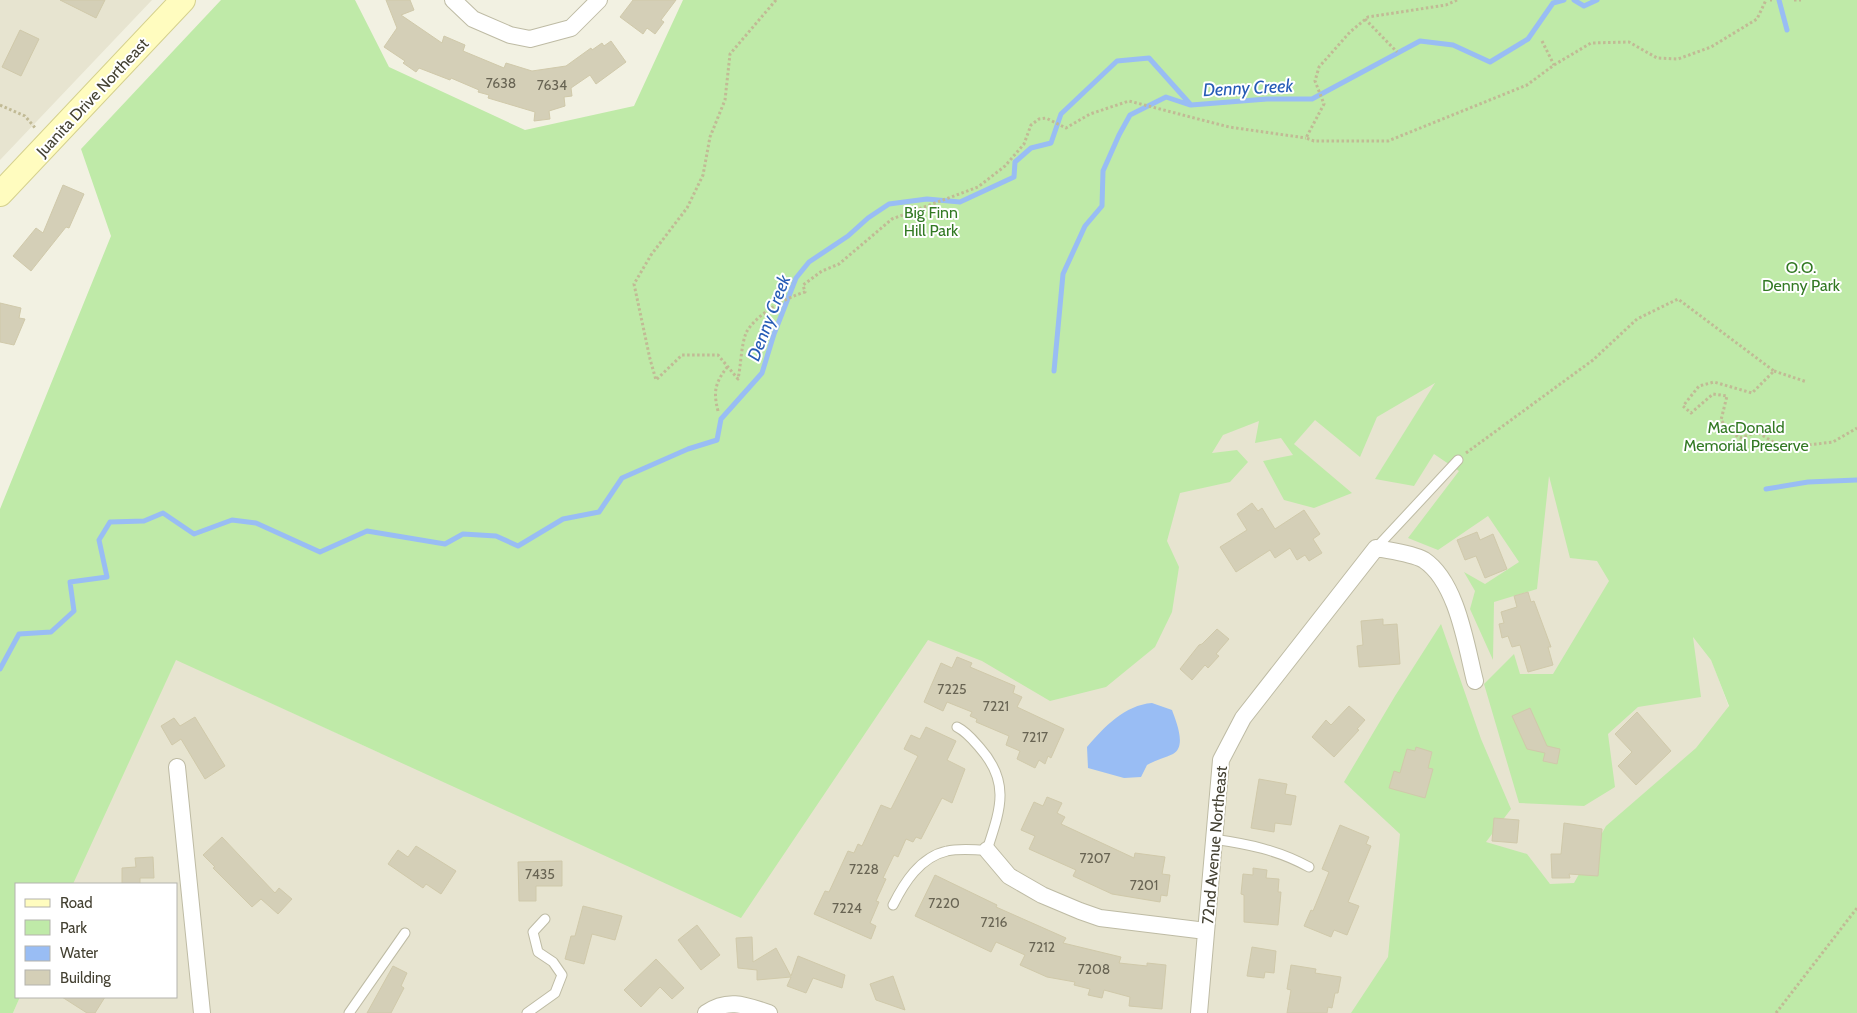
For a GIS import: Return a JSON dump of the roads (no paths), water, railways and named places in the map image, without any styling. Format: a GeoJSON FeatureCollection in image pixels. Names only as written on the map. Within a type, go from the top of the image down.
{"type":"FeatureCollection","features":[{"type":"Feature","properties":{"kind":"main road","name":"Juanita Drive Northeast"},"geometry":{"type":"LineString","coordinates":[[0,194],[183,0]]}},
{"type":"Feature","properties":{"kind":"street"},"geometry":{"type":"LineString","coordinates":[[453,0],[473,19],[510,35],[530,39],[570,28],[599,0]]}},
{"type":"Feature","properties":{"kind":"street"},"geometry":{"type":"LineString","coordinates":[[1376,548],[1422,560],[1436,572],[1444,583],[1459,616],[1475,681]]}},
{"type":"Feature","properties":{"kind":"street","name":"72nd Avenue Northeast"},"geometry":{"type":"LineString","coordinates":[[1199,1013],[1221,760],[1243,718],[1376,548]]}},
{"type":"Feature","properties":{"kind":"street"},"geometry":{"type":"LineString","coordinates":[[177,767],[202,1013]]}},
{"type":"Feature","properties":{"kind":"street"},"geometry":{"type":"LineString","coordinates":[[986,850],[1009,876],[1042,895],[1080,911],[1100,918],[1206,931]]}},
{"type":"Feature","properties":{"kind":"street"},"geometry":{"type":"LineString","coordinates":[[706,1013],[719,1004],[736,1004],[769,1013]]}},
{"type":"Feature","properties":{"kind":"lane"},"geometry":{"type":"LineString","coordinates":[[1376,548],[1458,460]]}},
{"type":"Feature","properties":{"kind":"lane"},"geometry":{"type":"LineString","coordinates":[[893,905],[904,882],[922,864],[946,851],[986,850],[999,812],[1001,786],[997,773],[985,754],[965,732],[957,727]]}},
{"type":"Feature","properties":{"kind":"lane"},"geometry":{"type":"LineString","coordinates":[[1213,839],[1260,846],[1289,856],[1309,867]]}},
{"type":"Feature","properties":{"kind":"lane"},"geometry":{"type":"LineString","coordinates":[[527,1013],[555,993],[562,975],[553,962],[538,952],[533,932],[545,919]]}},
{"type":"Feature","properties":{"kind":"lane"},"geometry":{"type":"LineString","coordinates":[[349,1013],[405,934]]}},
{"type":"Feature","properties":{"kind":"water"},"geometry":{"type":"Polygon","coordinates":[[[1152,703],[1172,710],[1180,740],[1177,751],[1147,765],[1141,777],[1124,778],[1088,768],[1087,747],[1101,732],[1124,713],[1133,708],[1152,703]]]}},
{"type":"Feature","properties":{"kind":"waterway","name":"Denny Creek"},"geometry":{"type":"LineString","coordinates":[[0,669],[19,634],[51,632],[74,611],[70,582],[107,577],[99,540],[110,522],[144,521],[163,513],[194,534],[232,520],[256,523],[320,552],[367,531],[445,544],[463,534],[496,536],[518,546],[563,519],[599,512],[622,478],[688,449],[717,440],[721,419],[762,373],[774,334],[796,278],[809,262],[848,236],[868,218],[889,204],[927,199],[960,202],[1014,177],[1015,162],[1031,148],[1051,143],[1061,114],[1117,61],[1149,58],[1191,105],[1267,99],[1312,99],[1420,41],[1453,45],[1490,62],[1528,39],[1553,3],[1564,0]]}},
{"type":"Feature","properties":{"kind":"waterway","name":"Denny Creek"},"geometry":{"type":"LineString","coordinates":[[1574,0],[1584,6],[1597,0]]}},
{"type":"Feature","properties":{"kind":"waterway"},"geometry":{"type":"LineString","coordinates":[[1779,0],[1787,30]]}},
{"type":"Feature","properties":{"kind":"waterway"},"geometry":{"type":"LineString","coordinates":[[1054,371],[1063,274],[1085,226],[1102,206],[1103,171],[1119,135],[1130,115],[1166,97],[1190,105]]}},
{"type":"Feature","properties":{"kind":"waterway"},"geometry":{"type":"LineString","coordinates":[[1766,489],[1808,482],[1857,480]]}},
{"type":"Feature","properties":{"kind":"park label","name":"Big Finn Hill Park"},"geometry":{"type":"Point","coordinates":[931,221]}},
{"type":"Feature","properties":{"kind":"park label","name":"O.O. Denny Park"},"geometry":{"type":"Point","coordinates":[1801,276]}},
{"type":"Feature","properties":{"kind":"park label","name":"MacDonald Memorial Preserve"},"geometry":{"type":"Point","coordinates":[1746,436]}}]}
